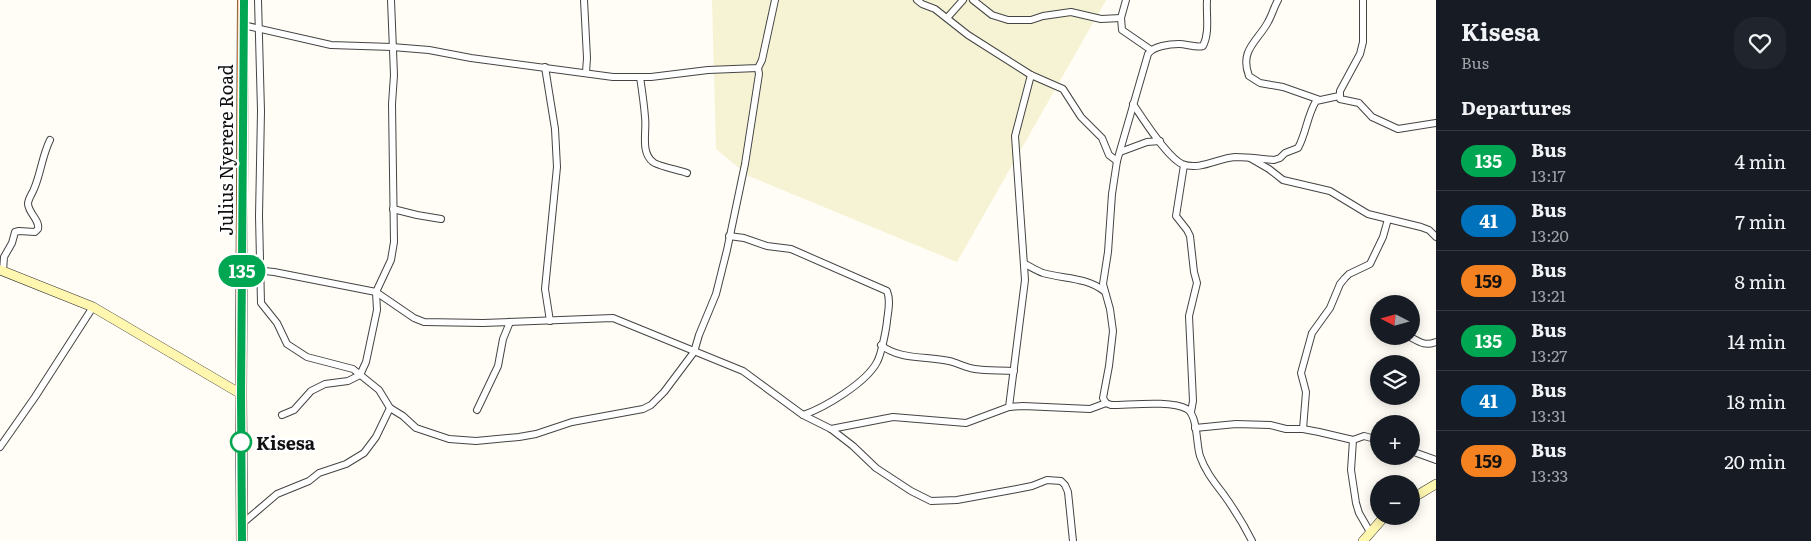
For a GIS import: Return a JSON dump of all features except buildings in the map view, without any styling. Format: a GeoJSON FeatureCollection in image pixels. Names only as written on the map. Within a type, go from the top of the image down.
{"type":"FeatureCollection","features":[{"type":"Feature","properties":{"kind":"highway","name":"Julius Nyerere Road"},"geometry":{"type":"LineString","coordinates":[[242,541],[241,394],[244,0]]}},
{"type":"Feature","properties":{"kind":"street"},"geometry":{"type":"LineString","coordinates":[[258,0],[261,111],[259,216],[262,303],[277,323],[288,344],[307,358],[353,369],[379,390],[390,408],[403,416],[416,428],[449,439],[476,441],[519,437],[579,420],[643,409],[651,405],[664,392],[694,352],[716,294],[745,164],[759,74],[758,68],[762,60],[775,0]]}},
{"type":"Feature","properties":{"kind":"street"},"geometry":{"type":"LineString","coordinates":[[282,415],[294,410],[311,391],[325,384],[348,381],[360,375],[366,362],[377,310],[376,292],[382,282],[393,252],[392,104],[394,75],[391,0]]}},
{"type":"Feature","properties":{"kind":"street"},"geometry":{"type":"LineString","coordinates":[[584,0],[586,72]]}},
{"type":"Feature","properties":{"kind":"street"},"geometry":{"type":"LineString","coordinates":[[917,0],[1031,75],[1063,88],[1081,117],[1102,138],[1109,155],[1117,162]]}},
{"type":"Feature","properties":{"kind":"street"},"geometry":{"type":"LineString","coordinates":[[947,18],[963,0]]}},
{"type":"Feature","properties":{"kind":"street"},"geometry":{"type":"LineString","coordinates":[[973,0],[992,15],[1008,20],[1031,20],[1071,12],[1101,19],[1121,18]]}},
{"type":"Feature","properties":{"kind":"street"},"geometry":{"type":"LineString","coordinates":[[1126,0],[1121,18],[1121,27],[1124,32],[1151,50],[1178,44],[1203,46],[1207,28],[1207,0]]}},
{"type":"Feature","properties":{"kind":"street"},"geometry":{"type":"LineString","coordinates":[[1278,0],[1268,23],[1251,45],[1247,58],[1249,76],[1260,83],[1283,87],[1320,100]]}},
{"type":"Feature","properties":{"kind":"street"},"geometry":{"type":"LineString","coordinates":[[1339,96],[1342,86],[1360,54],[1363,42],[1363,0]]}},
{"type":"Feature","properties":{"kind":"street"},"geometry":{"type":"LineString","coordinates":[[244,25],[332,45],[392,46],[429,50],[471,58],[613,76],[640,77],[715,69],[758,68]]}},
{"type":"Feature","properties":{"kind":"street"},"geometry":{"type":"LineString","coordinates":[[1106,403],[1104,398],[1112,331],[1110,309],[1104,291],[1103,277],[1108,252],[1112,194],[1117,162],[1133,104],[1151,50]]}},
{"type":"Feature","properties":{"kind":"street"},"geometry":{"type":"LineString","coordinates":[[545,67],[555,129],[557,167],[545,290],[550,321]]}},
{"type":"Feature","properties":{"kind":"street"},"geometry":{"type":"LineString","coordinates":[[1009,407],[1025,280],[1015,136],[1031,75]]}},
{"type":"Feature","properties":{"kind":"street"},"geometry":{"type":"LineString","coordinates":[[640,77],[646,121],[645,142],[650,158],[657,165],[687,173]]}},
{"type":"Feature","properties":{"kind":"street"},"geometry":{"type":"LineString","coordinates":[[1133,104],[1168,152],[1184,165],[1196,165],[1215,163],[1235,157],[1274,160],[1280,158],[1285,153],[1298,148],[1316,101],[1339,96]]}},
{"type":"Feature","properties":{"kind":"street"},"geometry":{"type":"LineString","coordinates":[[1339,96],[1342,100],[1359,103],[1372,117],[1398,129],[1436,123]]}},
{"type":"Feature","properties":{"kind":"street"},"geometry":{"type":"LineString","coordinates":[[50,140],[45,150],[37,182],[28,203],[31,213],[38,224],[38,229],[35,232],[19,230],[15,232],[12,243],[4,257],[1,271],[93,307],[241,394]]}},
{"type":"Feature","properties":{"kind":"street"},"geometry":{"type":"LineString","coordinates":[[1120,152],[1147,142],[1160,141]]}},
{"type":"Feature","properties":{"kind":"street"},"geometry":{"type":"LineString","coordinates":[[1250,158],[1283,180],[1330,191],[1368,214],[1429,230],[1436,237]]}},
{"type":"Feature","properties":{"kind":"street"},"geometry":{"type":"LineString","coordinates":[[1184,165],[1176,216],[1190,236],[1197,287],[1189,316],[1193,401],[1191,412]]}},
{"type":"Feature","properties":{"kind":"street"},"geometry":{"type":"LineString","coordinates":[[393,209],[416,216],[441,218]]}},
{"type":"Feature","properties":{"kind":"street"},"geometry":{"type":"LineString","coordinates":[[1303,429],[1306,392],[1301,373],[1312,333],[1330,308],[1345,278],[1349,274],[1370,264],[1383,237],[1388,219]]}},
{"type":"Feature","properties":{"kind":"street"},"geometry":{"type":"LineString","coordinates":[[729,236],[744,238],[767,246],[791,249],[887,291],[890,297],[886,329],[876,364],[846,393],[803,415]]}},
{"type":"Feature","properties":{"kind":"street"},"geometry":{"type":"LineString","coordinates":[[1025,264],[1045,274],[1093,283],[1104,291]]}},
{"type":"Feature","properties":{"kind":"street"},"geometry":{"type":"LineString","coordinates":[[242,272],[260,271],[307,277],[376,292],[414,318],[424,322],[510,322],[613,318],[743,371],[803,415],[831,430],[853,446],[876,468],[930,501],[957,500],[1032,486],[1047,480],[1061,481],[1068,492],[1073,541]]}},
{"type":"Feature","properties":{"kind":"street"},"geometry":{"type":"LineString","coordinates":[[0,447],[93,307]]}},
{"type":"Feature","properties":{"kind":"street"},"geometry":{"type":"LineString","coordinates":[[477,410],[496,371],[510,322]]}},
{"type":"Feature","properties":{"kind":"street"},"geometry":{"type":"LineString","coordinates":[[1420,342],[1430,344],[1436,342]]}},
{"type":"Feature","properties":{"kind":"street"},"geometry":{"type":"LineString","coordinates":[[881,344],[886,349],[894,352],[948,361],[976,370],[1014,371]]}},
{"type":"Feature","properties":{"kind":"street"},"geometry":{"type":"LineString","coordinates":[[831,430],[893,417],[966,423],[1009,407],[1023,406],[1090,409],[1106,403],[1122,405],[1166,404],[1182,407],[1191,412],[1194,417],[1197,445],[1202,462],[1233,508],[1252,541]]}},
{"type":"Feature","properties":{"kind":"street"},"geometry":{"type":"LineString","coordinates":[[243,523],[277,494],[309,481],[319,473],[346,464],[364,453],[376,437],[390,408]]}},
{"type":"Feature","properties":{"kind":"street"},"geometry":{"type":"LineString","coordinates":[[1195,428],[1236,424],[1303,429],[1353,440],[1364,436],[1370,438]]}},
{"type":"Feature","properties":{"kind":"street"},"geometry":{"type":"LineString","coordinates":[[1353,440],[1350,470],[1356,503],[1359,513],[1370,532]]}},
{"type":"Feature","properties":{"kind":"street"},"geometry":{"type":"LineString","coordinates":[[1420,454],[1436,460]]}},
{"type":"Feature","properties":{"kind":"street"},"geometry":{"type":"LineString","coordinates":[[1420,494],[1436,484]]}},
{"type":"Feature","properties":{"kind":"street"},"geometry":{"type":"LineString","coordinates":[[1363,541],[1377,525]]}},
{"type":"Feature","properties":{"kind":"shaded area"},"geometry":{"type":"Polygon","coordinates":[[[712,0],[1106,0],[957,262],[749,176],[716,149],[712,0]]]}},
{"type":"Feature","properties":{"kind":"bus line","name":"135"},"geometry":{"type":"LineString","coordinates":[[242,541],[241,394],[244,0]]}},
{"type":"Feature","properties":{"kind":"place","name":"Kisesa"},"geometry":{"type":"Point","coordinates":[241,442]}}]}
